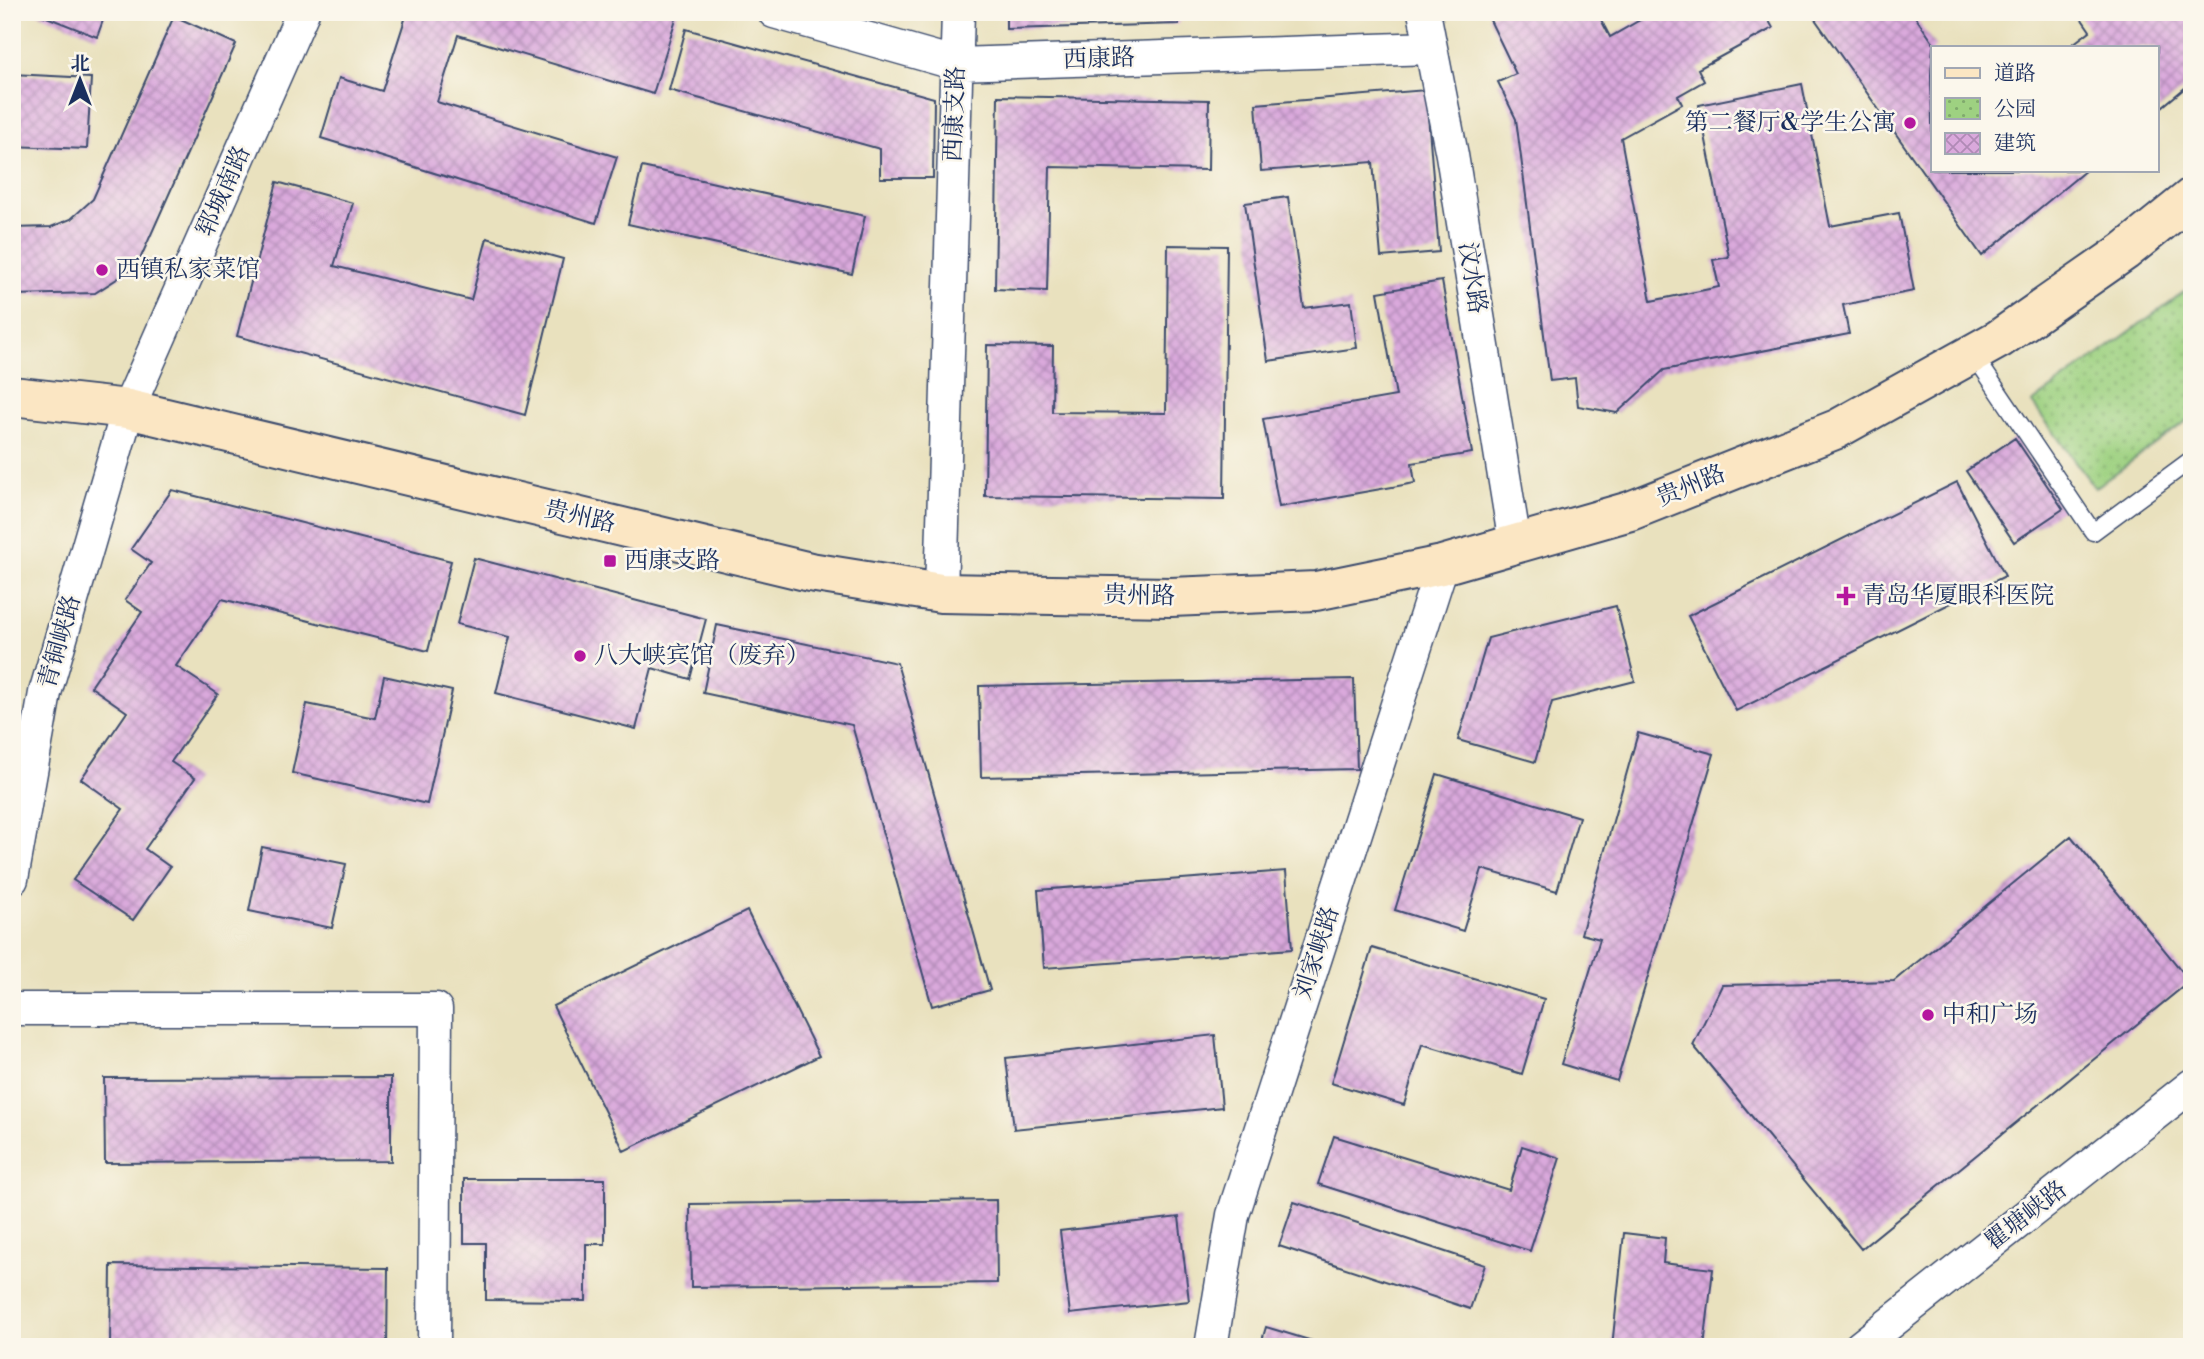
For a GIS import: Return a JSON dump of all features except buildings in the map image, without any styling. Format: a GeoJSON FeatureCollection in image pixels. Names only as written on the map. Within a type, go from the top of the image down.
{"type":"FeatureCollection","features":[{"type":"Feature","properties":{"kind":"main road","name":"贵州路"},"geometry":{"type":"LineString","coordinates":[[12,396],[128,409],[810,572],[941,593],[1171,597],[1316,591],[1442,565],[1630,511],[1837,429],[1999,339],[2125,251],[2192,197]]}},
{"type":"Feature","properties":{"kind":"street","name":"郓城南路"},"geometry":{"type":"LineString","coordinates":[[128,409],[303,12]]}},
{"type":"Feature","properties":{"kind":"street","name":"西康路"},"geometry":{"type":"LineString","coordinates":[[774,12],[957,64],[1431,48]]}},
{"type":"Feature","properties":{"kind":"street","name":"西康支路"},"geometry":{"type":"LineString","coordinates":[[941,593],[958,12]]}},
{"type":"Feature","properties":{"kind":"street","name":"汶水路"},"geometry":{"type":"LineString","coordinates":[[1424,12],[1452,155],[1515,544]]}},
{"type":"Feature","properties":{"kind":"street","name":"青铜峡路"},"geometry":{"type":"LineString","coordinates":[[12,879],[45,693],[128,409]]}},
{"type":"Feature","properties":{"kind":"street","name":"刘家峡路"},"geometry":{"type":"LineString","coordinates":[[1211,1347],[1233,1215],[1442,565]]}},
{"type":"Feature","properties":{"kind":"street"},"geometry":{"type":"LineString","coordinates":[[12,1009],[436,1009],[434,1347]]}},
{"type":"Feature","properties":{"kind":"street","name":"瞿塘峡路"},"geometry":{"type":"LineString","coordinates":[[1860,1347],[2192,1085]]}},
{"type":"Feature","properties":{"kind":"lane"},"geometry":{"type":"LineString","coordinates":[[1973,354],[2092,532],[2192,458]]}},
{"type":"Feature","properties":{"kind":"green space"},"geometry":{"type":"Polygon","coordinates":[[[2192,286],[2192,417],[2095,488],[2032,403],[2192,286]]]}},
{"type":"Feature","properties":{"kind":"place","name":"第二餐厅&学生公寓"},"geometry":{"type":"Point","coordinates":[1910,123]}},
{"type":"Feature","properties":{"kind":"place","name":"西镇私家菜馆"},"geometry":{"type":"Point","coordinates":[102,270]}},
{"type":"Feature","properties":{"kind":"place","name":"西康支路"},"geometry":{"type":"Point","coordinates":[610,561]}},
{"type":"Feature","properties":{"kind":"place","name":"青岛华厦眼科医院"},"geometry":{"type":"Point","coordinates":[1846,596]}},
{"type":"Feature","properties":{"kind":"place","name":"八大峡宾馆（废弃）"},"geometry":{"type":"Point","coordinates":[580,656]}},
{"type":"Feature","properties":{"kind":"place","name":"中和广场"},"geometry":{"type":"Point","coordinates":[1928,1015]}}]}
